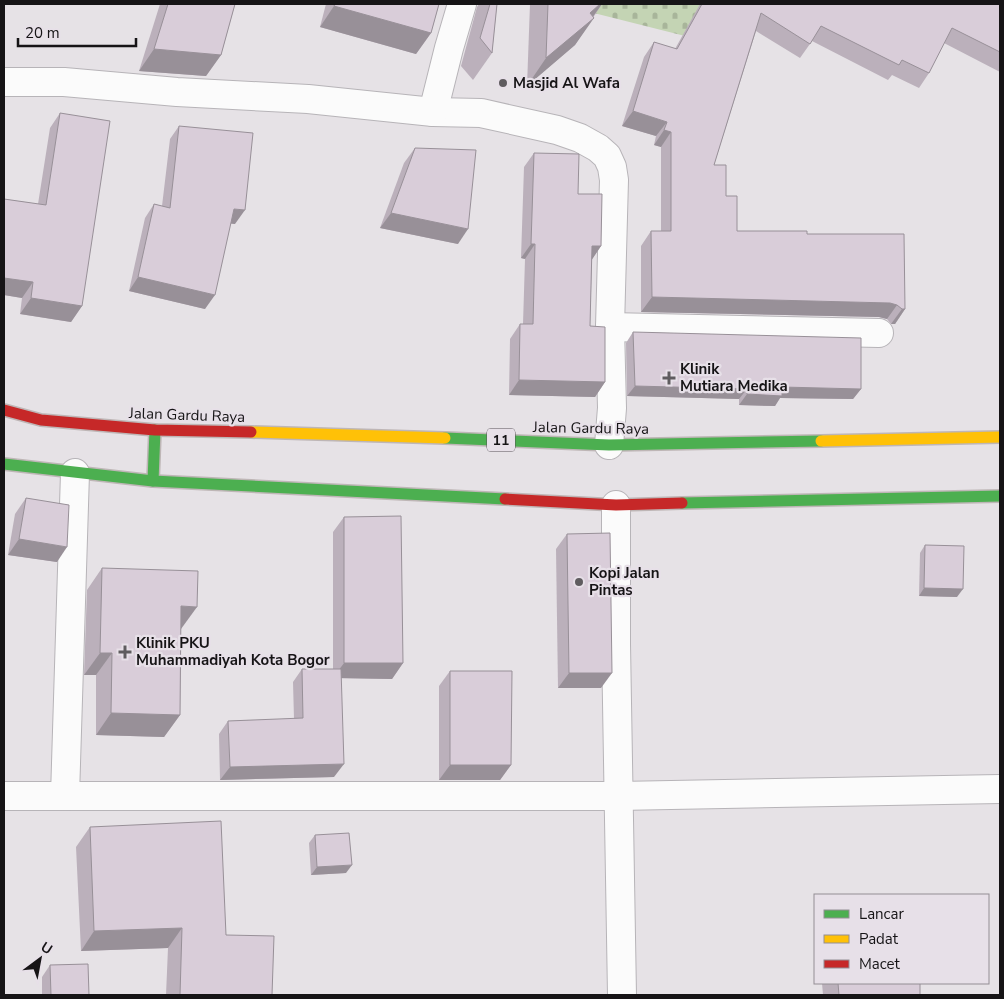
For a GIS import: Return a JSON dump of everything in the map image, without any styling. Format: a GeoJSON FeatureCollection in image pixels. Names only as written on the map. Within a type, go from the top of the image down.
{"type":"FeatureCollection","features":[{"type":"Feature","properties":{"kind":"highway","name":"Jalan Gardu Raya"},"geometry":{"type":"LineString","coordinates":[[4,410],[41,420],[155,430],[386,435],[610,445],[1000,437]]}},
{"type":"Feature","properties":{"kind":"highway"},"geometry":{"type":"LineString","coordinates":[[153,481],[155,430]]}},
{"type":"Feature","properties":{"kind":"highway"},"geometry":{"type":"LineString","coordinates":[[4,464],[75,474],[153,481],[616,505],[1000,496]]}},
{"type":"Feature","properties":{"kind":"street"},"geometry":{"type":"LineString","coordinates":[[433,112],[462,4]]}},
{"type":"Feature","properties":{"kind":"street"},"geometry":{"type":"LineString","coordinates":[[4,82],[64,82],[168,91],[308,99],[433,112],[481,113],[558,130],[598,148],[607,156],[612,167],[614,180],[610,327],[612,408],[610,445]]}},
{"type":"Feature","properties":{"kind":"street"},"geometry":{"type":"LineString","coordinates":[[610,327],[879,333]]}},
{"type":"Feature","properties":{"kind":"street"},"geometry":{"type":"LineString","coordinates":[[65,796],[75,474]]}},
{"type":"Feature","properties":{"kind":"street"},"geometry":{"type":"LineString","coordinates":[[616,505],[618,796],[622,995]]}},
{"type":"Feature","properties":{"kind":"street"},"geometry":{"type":"LineString","coordinates":[[4,796],[618,796],[1000,789]]}},
{"type":"Feature","properties":{"kind":"green space"},"geometry":{"type":"Polygon","coordinates":[[[558,4],[708,4],[689,37],[558,4]]]}},
{"type":"Feature","properties":{"kind":"building"},"geometry":{"type":"Polygon","coordinates":[[[168,4],[235,4],[221,55],[154,49],[168,4]]]}},
{"type":"Feature","properties":{"kind":"building"},"geometry":{"type":"Polygon","coordinates":[[[335,4],[439,4],[431,33],[334,6],[335,4]]]}},
{"type":"Feature","properties":{"kind":"building"},"geometry":{"type":"Polygon","coordinates":[[[490,4],[497,4],[492,53],[480,38],[490,4]]]}},
{"type":"Feature","properties":{"kind":"building"},"geometry":{"type":"Polygon","coordinates":[[[548,4],[600,4],[590,13],[594,18],[546,58],[548,4]]]}},
{"type":"Feature","properties":{"kind":"building"},"geometry":{"type":"Polygon","coordinates":[[[702,4],[1000,4],[1000,52],[952,28],[929,73],[902,60],[899,65],[821,26],[810,44],[761,13],[714,165],[726,165],[726,196],[737,196],[737,231],[807,231],[807,234],[904,234],[905,309],[890,303],[652,297],[651,231],[671,231],[671,132],[664,130],[667,122],[633,111],[654,42],[677,49],[702,4]]]}},
{"type":"Feature","properties":{"kind":"building"},"geometry":{"type":"Polygon","coordinates":[[[60,113],[110,121],[82,306],[31,298],[33,282],[4,278],[4,199],[46,205],[60,113]]]}},
{"type":"Feature","properties":{"kind":"building"},"geometry":{"type":"Polygon","coordinates":[[[179,126],[253,133],[245,210],[234,209],[215,295],[138,277],[154,204],[170,208],[179,126]]]}},
{"type":"Feature","properties":{"kind":"building"},"geometry":{"type":"Polygon","coordinates":[[[415,148],[476,150],[468,229],[391,213],[415,148]]]}},
{"type":"Feature","properties":{"kind":"building"},"geometry":{"type":"Polygon","coordinates":[[[534,153],[579,154],[578,194],[602,194],[601,246],[592,246],[590,326],[605,327],[605,382],[519,380],[520,324],[533,324],[535,244],[531,244],[534,153]]]}},
{"type":"Feature","properties":{"kind":"building"},"geometry":{"type":"Polygon","coordinates":[[[633,332],[861,338],[861,389],[782,387],[782,396],[747,394],[747,389],[635,386],[633,332]]]}},
{"type":"Feature","properties":{"kind":"building"},"geometry":{"type":"Polygon","coordinates":[[[26,498],[69,505],[67,547],[19,539],[26,498]]]}},
{"type":"Feature","properties":{"kind":"building"},"geometry":{"type":"Polygon","coordinates":[[[401,516],[403,663],[344,663],[344,517],[401,516]]]}},
{"type":"Feature","properties":{"kind":"building"},"geometry":{"type":"Polygon","coordinates":[[[610,533],[612,673],[569,673],[567,534],[610,533]]]}},
{"type":"Feature","properties":{"kind":"building"},"geometry":{"type":"Polygon","coordinates":[[[925,545],[964,546],[963,589],[924,588],[925,545]]]}},
{"type":"Feature","properties":{"kind":"building","name":"Klinik PKU Muhammadiyah Kota Bogor"},"geometry":{"type":"Polygon","coordinates":[[[102,568],[198,571],[197,607],[181,606],[180,715],[111,713],[112,653],[100,653],[102,568]]]}},
{"type":"Feature","properties":{"kind":"building"},"geometry":{"type":"Polygon","coordinates":[[[302,669],[341,669],[344,764],[230,767],[228,721],[303,718],[302,669]]]}},
{"type":"Feature","properties":{"kind":"building"},"geometry":{"type":"Polygon","coordinates":[[[450,671],[512,671],[511,765],[450,765],[450,671]]]}},
{"type":"Feature","properties":{"kind":"building"},"geometry":{"type":"Polygon","coordinates":[[[221,821],[226,935],[274,936],[272,995],[180,995],[182,928],[94,931],[90,827],[221,821]]]}},
{"type":"Feature","properties":{"kind":"building"},"geometry":{"type":"Polygon","coordinates":[[[349,833],[352,865],[317,867],[315,835],[349,833]]]}},
{"type":"Feature","properties":{"kind":"building"},"geometry":{"type":"Polygon","coordinates":[[[88,964],[89,995],[51,995],[50,965],[88,964]]]}},
{"type":"Feature","properties":{"kind":"building"},"geometry":{"type":"Polygon","coordinates":[[[838,984],[920,984],[920,995],[839,995],[838,984]]]}},
{"type":"Feature","properties":{"kind":"traffic: fast"},"geometry":{"type":"LineString","coordinates":[[153,481],[155,430]]}},
{"type":"Feature","properties":{"kind":"traffic: fast"},"geometry":{"type":"LineString","coordinates":[[445,438],[609,445],[821,441]]}},
{"type":"Feature","properties":{"kind":"traffic: fast"},"geometry":{"type":"LineString","coordinates":[[4,464],[153,481],[505,499]]}},
{"type":"Feature","properties":{"kind":"traffic: fast"},"geometry":{"type":"LineString","coordinates":[[682,503],[1000,496]]}},
{"type":"Feature","properties":{"kind":"traffic: slow"},"geometry":{"type":"LineString","coordinates":[[251,432],[445,438]]}},
{"type":"Feature","properties":{"kind":"traffic: slow"},"geometry":{"type":"LineString","coordinates":[[821,441],[1000,437]]}},
{"type":"Feature","properties":{"kind":"traffic: jam"},"geometry":{"type":"LineString","coordinates":[[4,410],[41,420],[155,430],[251,432]]}},
{"type":"Feature","properties":{"kind":"traffic: jam"},"geometry":{"type":"LineString","coordinates":[[505,499],[616,505],[682,503]]}},
{"type":"Feature","properties":{"kind":"place","name":"Masjid Al Wafa"},"geometry":{"type":"Point","coordinates":[503,83]}},
{"type":"Feature","properties":{"kind":"place","name":"Klinik Mutiara Medika"},"geometry":{"type":"Point","coordinates":[669,378]}},
{"type":"Feature","properties":{"kind":"place","name":"Kopi Jalan Pintas"},"geometry":{"type":"Point","coordinates":[579,582]}},
{"type":"Feature","properties":{"kind":"place","name":"Klinik PKU Muhammadiyah Kota Bogor"},"geometry":{"type":"Point","coordinates":[125,652]}}]}
